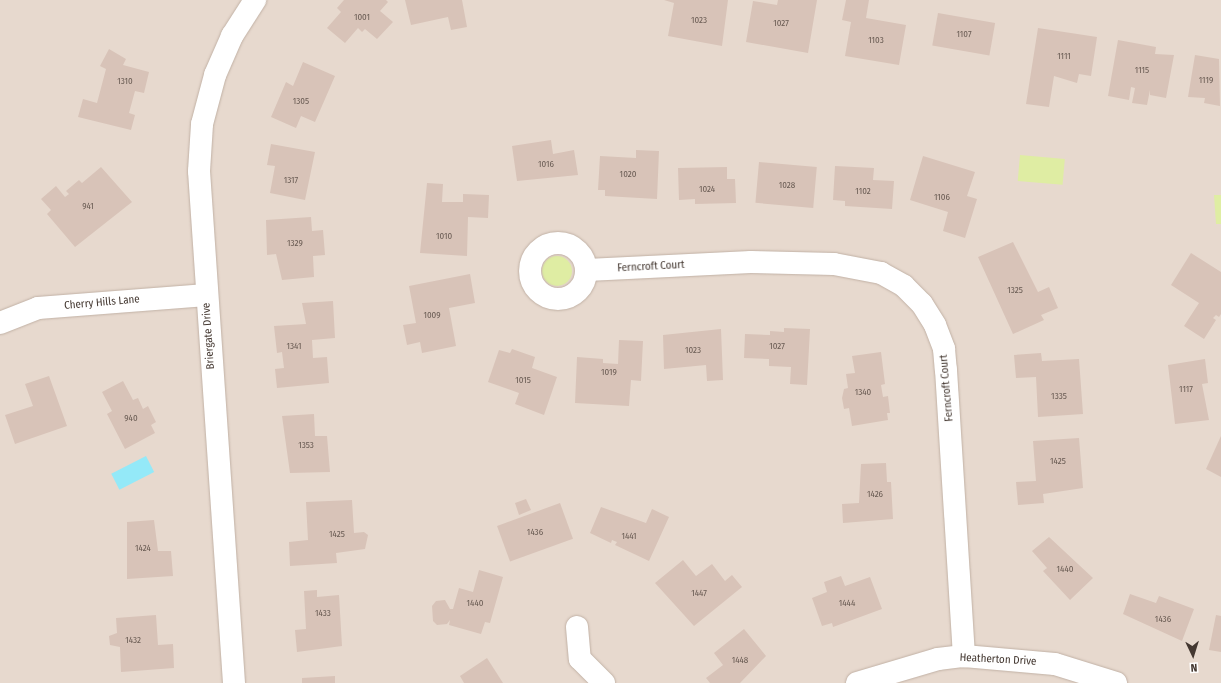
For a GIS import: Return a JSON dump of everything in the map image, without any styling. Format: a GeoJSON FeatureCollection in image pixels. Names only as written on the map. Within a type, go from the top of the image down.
{"type":"FeatureCollection","features":[{"type":"Feature","properties":{"kind":"street","name":"Briergate Drive"},"geometry":{"type":"LineString","coordinates":[[234,683],[198,171],[202,124],[222,57],[255,0]]}},
{"type":"Feature","properties":{"kind":"street","name":"Ferncroft Court"},"geometry":{"type":"LineString","coordinates":[[586,270],[751,262],[834,264],[881,273],[904,286],[922,304],[935,325],[946,363],[964,656]]}},
{"type":"Feature","properties":{"kind":"street","name":"Cherry Hills Lane"},"geometry":{"type":"LineString","coordinates":[[0,323],[38,308],[206,295]]}},
{"type":"Feature","properties":{"kind":"street"},"geometry":{"type":"LineString","coordinates":[[577,628],[580,659],[604,683]]}},
{"type":"Feature","properties":{"kind":"street","name":"Heatherton Drive"},"geometry":{"type":"LineString","coordinates":[[857,683],[938,659],[964,656],[1055,664],[1116,683]]}},
{"type":"Feature","properties":{"kind":"shaded area"},"geometry":{"type":"Polygon","coordinates":[[[0,0],[1221,0],[1221,683],[0,683],[0,0]]]}},
{"type":"Feature","properties":{"kind":"green space"},"geometry":{"type":"Polygon","coordinates":[[[1020,155],[1065,159],[1063,185],[1018,181],[1020,155]]]}},
{"type":"Feature","properties":{"kind":"green space"},"geometry":{"type":"Polygon","coordinates":[[[1214,195],[1221,195],[1221,224],[1216,224],[1214,195]]]}},
{"type":"Feature","properties":{"kind":"green space"},"geometry":{"type":"Polygon","coordinates":[[[557,256],[567,261],[572,271],[567,281],[557,286],[547,281],[542,271],[547,261],[557,256]]]}},
{"type":"Feature","properties":{"kind":"water"},"geometry":{"type":"Polygon","coordinates":[[[146,456],[154,472],[119,490],[111,474],[146,456]]]}},
{"type":"Feature","properties":{"kind":"building"},"geometry":{"type":"Polygon","coordinates":[[[344,0],[386,0],[388,2],[380,11],[393,22],[377,39],[365,29],[362,32],[358,28],[345,43],[327,28],[341,12],[337,8],[344,0]]]}},
{"type":"Feature","properties":{"kind":"building"},"geometry":{"type":"Polygon","coordinates":[[[405,0],[462,0],[467,27],[451,30],[448,17],[411,25],[405,0]]]}},
{"type":"Feature","properties":{"kind":"building"},"geometry":{"type":"Polygon","coordinates":[[[664,0],[728,0],[722,46],[668,36],[674,3],[664,0]]]}},
{"type":"Feature","properties":{"kind":"building"},"geometry":{"type":"Polygon","coordinates":[[[778,0],[817,0],[808,53],[746,42],[753,1],[777,5],[778,0]]]}},
{"type":"Feature","properties":{"kind":"building"},"geometry":{"type":"Polygon","coordinates":[[[846,0],[869,0],[866,18],[906,25],[899,65],[845,56],[851,22],[842,20],[846,0]]]}},
{"type":"Feature","properties":{"kind":"building"},"geometry":{"type":"Polygon","coordinates":[[[938,13],[995,23],[989,56],[932,45],[938,13]]]}},
{"type":"Feature","properties":{"kind":"building"},"geometry":{"type":"Polygon","coordinates":[[[1038,28],[1097,37],[1091,76],[1079,74],[1077,83],[1054,76],[1049,107],[1026,104],[1038,28]]]}},
{"type":"Feature","properties":{"kind":"building"},"geometry":{"type":"Polygon","coordinates":[[[1118,40],[1156,47],[1155,54],[1174,55],[1166,98],[1150,95],[1150,90],[1147,105],[1132,103],[1135,88],[1131,87],[1129,100],[1108,96],[1118,40]]]}},
{"type":"Feature","properties":{"kind":"building"},"geometry":{"type":"Polygon","coordinates":[[[109,49],[126,59],[123,65],[149,72],[144,93],[135,91],[129,113],[135,115],[131,130],[78,117],[83,99],[97,103],[106,69],[100,66],[109,49]]]}},
{"type":"Feature","properties":{"kind":"building"},"geometry":{"type":"Polygon","coordinates":[[[1195,55],[1219,59],[1220,106],[1204,103],[1205,98],[1188,97],[1195,55]]]}},
{"type":"Feature","properties":{"kind":"building"},"geometry":{"type":"Polygon","coordinates":[[[303,62],[335,76],[315,122],[301,116],[296,128],[271,117],[286,82],[293,86],[303,62]]]}},
{"type":"Feature","properties":{"kind":"building"},"geometry":{"type":"Polygon","coordinates":[[[551,140],[553,154],[574,150],[578,175],[517,181],[512,146],[551,140]]]}},
{"type":"Feature","properties":{"kind":"building"},"geometry":{"type":"Polygon","coordinates":[[[271,144],[315,152],[305,200],[270,193],[275,166],[267,165],[271,144]]]}},
{"type":"Feature","properties":{"kind":"building"},"geometry":{"type":"Polygon","coordinates":[[[636,150],[659,151],[657,199],[605,196],[605,190],[598,190],[600,156],[636,158],[636,150]]]}},
{"type":"Feature","properties":{"kind":"building"},"geometry":{"type":"Polygon","coordinates":[[[923,156],[975,172],[967,196],[977,199],[965,238],[943,231],[948,212],[910,200],[923,156]]]}},
{"type":"Feature","properties":{"kind":"building"},"geometry":{"type":"Polygon","coordinates":[[[759,162],[817,167],[813,208],[755,203],[759,162]]]}},
{"type":"Feature","properties":{"kind":"building"},"geometry":{"type":"Polygon","coordinates":[[[835,166],[874,168],[873,180],[894,181],[892,209],[845,206],[845,201],[833,200],[835,166]]]}},
{"type":"Feature","properties":{"kind":"building"},"geometry":{"type":"Polygon","coordinates":[[[101,167],[132,202],[75,247],[47,214],[51,210],[41,199],[56,186],[65,197],[69,194],[66,191],[79,180],[82,183],[101,167]]]}},
{"type":"Feature","properties":{"kind":"building"},"geometry":{"type":"Polygon","coordinates":[[[727,167],[727,179],[735,179],[736,203],[695,204],[695,199],[679,200],[678,168],[727,167]]]}},
{"type":"Feature","properties":{"kind":"building"},"geometry":{"type":"Polygon","coordinates":[[[427,183],[443,184],[442,202],[463,202],[463,194],[489,195],[488,218],[468,217],[467,256],[420,253],[427,183]]]}},
{"type":"Feature","properties":{"kind":"building"},"geometry":{"type":"Polygon","coordinates":[[[311,217],[312,231],[323,230],[325,255],[313,256],[314,277],[282,280],[276,254],[267,255],[266,220],[311,217]]]}},
{"type":"Feature","properties":{"kind":"building"},"geometry":{"type":"Polygon","coordinates":[[[1013,242],[1038,292],[1049,287],[1058,308],[1041,315],[1044,320],[1013,334],[978,257],[1013,242]]]}},
{"type":"Feature","properties":{"kind":"building"},"geometry":{"type":"Polygon","coordinates":[[[1191,253],[1221,272],[1221,314],[1219,317],[1216,315],[1213,318],[1216,320],[1204,339],[1184,326],[1199,303],[1171,285],[1191,253]]]}},
{"type":"Feature","properties":{"kind":"building"},"geometry":{"type":"Polygon","coordinates":[[[470,274],[475,303],[449,308],[456,346],[422,353],[420,342],[407,345],[403,325],[416,323],[409,286],[470,274]]]}},
{"type":"Feature","properties":{"kind":"building"},"geometry":{"type":"Polygon","coordinates":[[[333,301],[335,338],[312,340],[313,358],[327,357],[329,383],[277,388],[275,369],[284,368],[282,352],[277,353],[274,326],[306,324],[302,303],[333,301]]]}},
{"type":"Feature","properties":{"kind":"building"},"geometry":{"type":"Polygon","coordinates":[[[784,328],[810,329],[807,385],[790,384],[791,367],[769,366],[769,359],[744,358],[745,334],[770,335],[770,331],[784,332],[784,328]]]}},
{"type":"Feature","properties":{"kind":"building"},"geometry":{"type":"Polygon","coordinates":[[[721,329],[723,380],[707,381],[706,365],[664,369],[663,335],[721,329]]]}},
{"type":"Feature","properties":{"kind":"building"},"geometry":{"type":"Polygon","coordinates":[[[619,340],[643,341],[641,381],[631,380],[629,406],[575,403],[577,357],[603,359],[603,363],[618,364],[619,340]]]}},
{"type":"Feature","properties":{"kind":"building"},"geometry":{"type":"Polygon","coordinates":[[[512,349],[535,357],[532,368],[557,377],[544,415],[515,404],[519,393],[488,382],[499,350],[510,353],[512,349]]]}},
{"type":"Feature","properties":{"kind":"building"},"geometry":{"type":"Polygon","coordinates":[[[881,352],[885,384],[881,385],[883,397],[888,396],[890,413],[887,413],[888,420],[852,426],[849,408],[844,409],[842,398],[844,389],[848,388],[846,374],[855,373],[852,356],[881,352]]]}},
{"type":"Feature","properties":{"kind":"building"},"geometry":{"type":"Polygon","coordinates":[[[1041,353],[1042,361],[1079,359],[1083,414],[1038,417],[1036,377],[1016,378],[1014,355],[1041,353]]]}},
{"type":"Feature","properties":{"kind":"building"},"geometry":{"type":"Polygon","coordinates":[[[1205,359],[1208,383],[1202,384],[1209,420],[1175,424],[1168,365],[1205,359]]]}},
{"type":"Feature","properties":{"kind":"building"},"geometry":{"type":"Polygon","coordinates":[[[49,376],[67,426],[15,444],[5,415],[33,406],[25,384],[49,376]]]}},
{"type":"Feature","properties":{"kind":"building"},"geometry":{"type":"Polygon","coordinates":[[[123,381],[133,400],[138,398],[143,409],[148,406],[156,422],[151,425],[155,433],[125,449],[107,414],[112,411],[102,392],[123,381]]]}},
{"type":"Feature","properties":{"kind":"building"},"geometry":{"type":"Polygon","coordinates":[[[314,414],[315,436],[327,436],[330,472],[290,473],[282,416],[314,414]]]}},
{"type":"Feature","properties":{"kind":"building"},"geometry":{"type":"Polygon","coordinates":[[[1221,436],[1221,477],[1206,469],[1221,436]]]}},
{"type":"Feature","properties":{"kind":"building"},"geometry":{"type":"Polygon","coordinates":[[[1079,438],[1083,488],[1043,494],[1044,503],[1018,505],[1016,482],[1036,481],[1033,441],[1079,438]]]}},
{"type":"Feature","properties":{"kind":"building"},"geometry":{"type":"Polygon","coordinates":[[[886,463],[887,482],[891,482],[893,519],[843,523],[842,504],[859,503],[861,464],[886,463]]]}},
{"type":"Feature","properties":{"kind":"building"},"geometry":{"type":"Polygon","coordinates":[[[526,499],[531,510],[519,515],[515,503],[526,499]]]}},
{"type":"Feature","properties":{"kind":"building"},"geometry":{"type":"Polygon","coordinates":[[[352,500],[354,533],[364,532],[368,535],[365,549],[336,553],[337,563],[290,566],[289,542],[308,540],[306,502],[352,500]]]}},
{"type":"Feature","properties":{"kind":"building"},"geometry":{"type":"Polygon","coordinates":[[[560,503],[573,539],[510,562],[497,526],[560,503]]]}},
{"type":"Feature","properties":{"kind":"building"},"geometry":{"type":"Polygon","coordinates":[[[601,507],[646,523],[652,509],[669,517],[649,561],[615,545],[617,542],[612,540],[611,543],[590,533],[601,507]]]}},
{"type":"Feature","properties":{"kind":"building"},"geometry":{"type":"Polygon","coordinates":[[[154,520],[158,551],[171,551],[173,576],[127,579],[127,522],[154,520]]]}},
{"type":"Feature","properties":{"kind":"building"},"geometry":{"type":"Polygon","coordinates":[[[1049,537],[1093,578],[1070,600],[1043,571],[1047,568],[1032,551],[1049,537]]]}},
{"type":"Feature","properties":{"kind":"building"},"geometry":{"type":"Polygon","coordinates":[[[683,560],[696,576],[712,564],[725,581],[732,575],[742,587],[694,626],[655,583],[683,560]]]}},
{"type":"Feature","properties":{"kind":"building"},"geometry":{"type":"Polygon","coordinates":[[[479,570],[503,577],[490,623],[485,622],[481,634],[449,625],[450,620],[447,624],[437,625],[433,621],[432,606],[436,601],[445,600],[450,609],[453,609],[459,588],[473,592],[479,570]]]}},
{"type":"Feature","properties":{"kind":"building"},"geometry":{"type":"Polygon","coordinates":[[[841,576],[845,586],[870,577],[882,609],[833,627],[832,623],[822,626],[812,598],[827,592],[824,582],[841,576]]]}},
{"type":"Feature","properties":{"kind":"building"},"geometry":{"type":"Polygon","coordinates":[[[317,590],[317,597],[339,595],[342,646],[297,652],[295,630],[306,629],[304,591],[317,590]]]}},
{"type":"Feature","properties":{"kind":"building"},"geometry":{"type":"Polygon","coordinates":[[[1130,594],[1156,603],[1159,596],[1194,609],[1182,641],[1123,614],[1130,594]]]}},
{"type":"Feature","properties":{"kind":"building"},"geometry":{"type":"Polygon","coordinates":[[[156,615],[158,645],[173,644],[174,668],[121,672],[120,647],[110,645],[109,636],[117,633],[116,618],[156,615]]]}},
{"type":"Feature","properties":{"kind":"building"},"geometry":{"type":"Polygon","coordinates":[[[1216,615],[1221,616],[1221,652],[1209,650],[1216,615]]]}},
{"type":"Feature","properties":{"kind":"building"},"geometry":{"type":"Polygon","coordinates":[[[744,629],[766,656],[740,683],[710,683],[706,678],[723,665],[714,653],[744,629]]]}},
{"type":"Feature","properties":{"kind":"building"},"geometry":{"type":"Polygon","coordinates":[[[487,658],[503,683],[464,683],[460,676],[487,658]]]}},
{"type":"Feature","properties":{"kind":"building"},"geometry":{"type":"Polygon","coordinates":[[[335,676],[335,683],[302,683],[302,678],[335,676]]]}}]}
